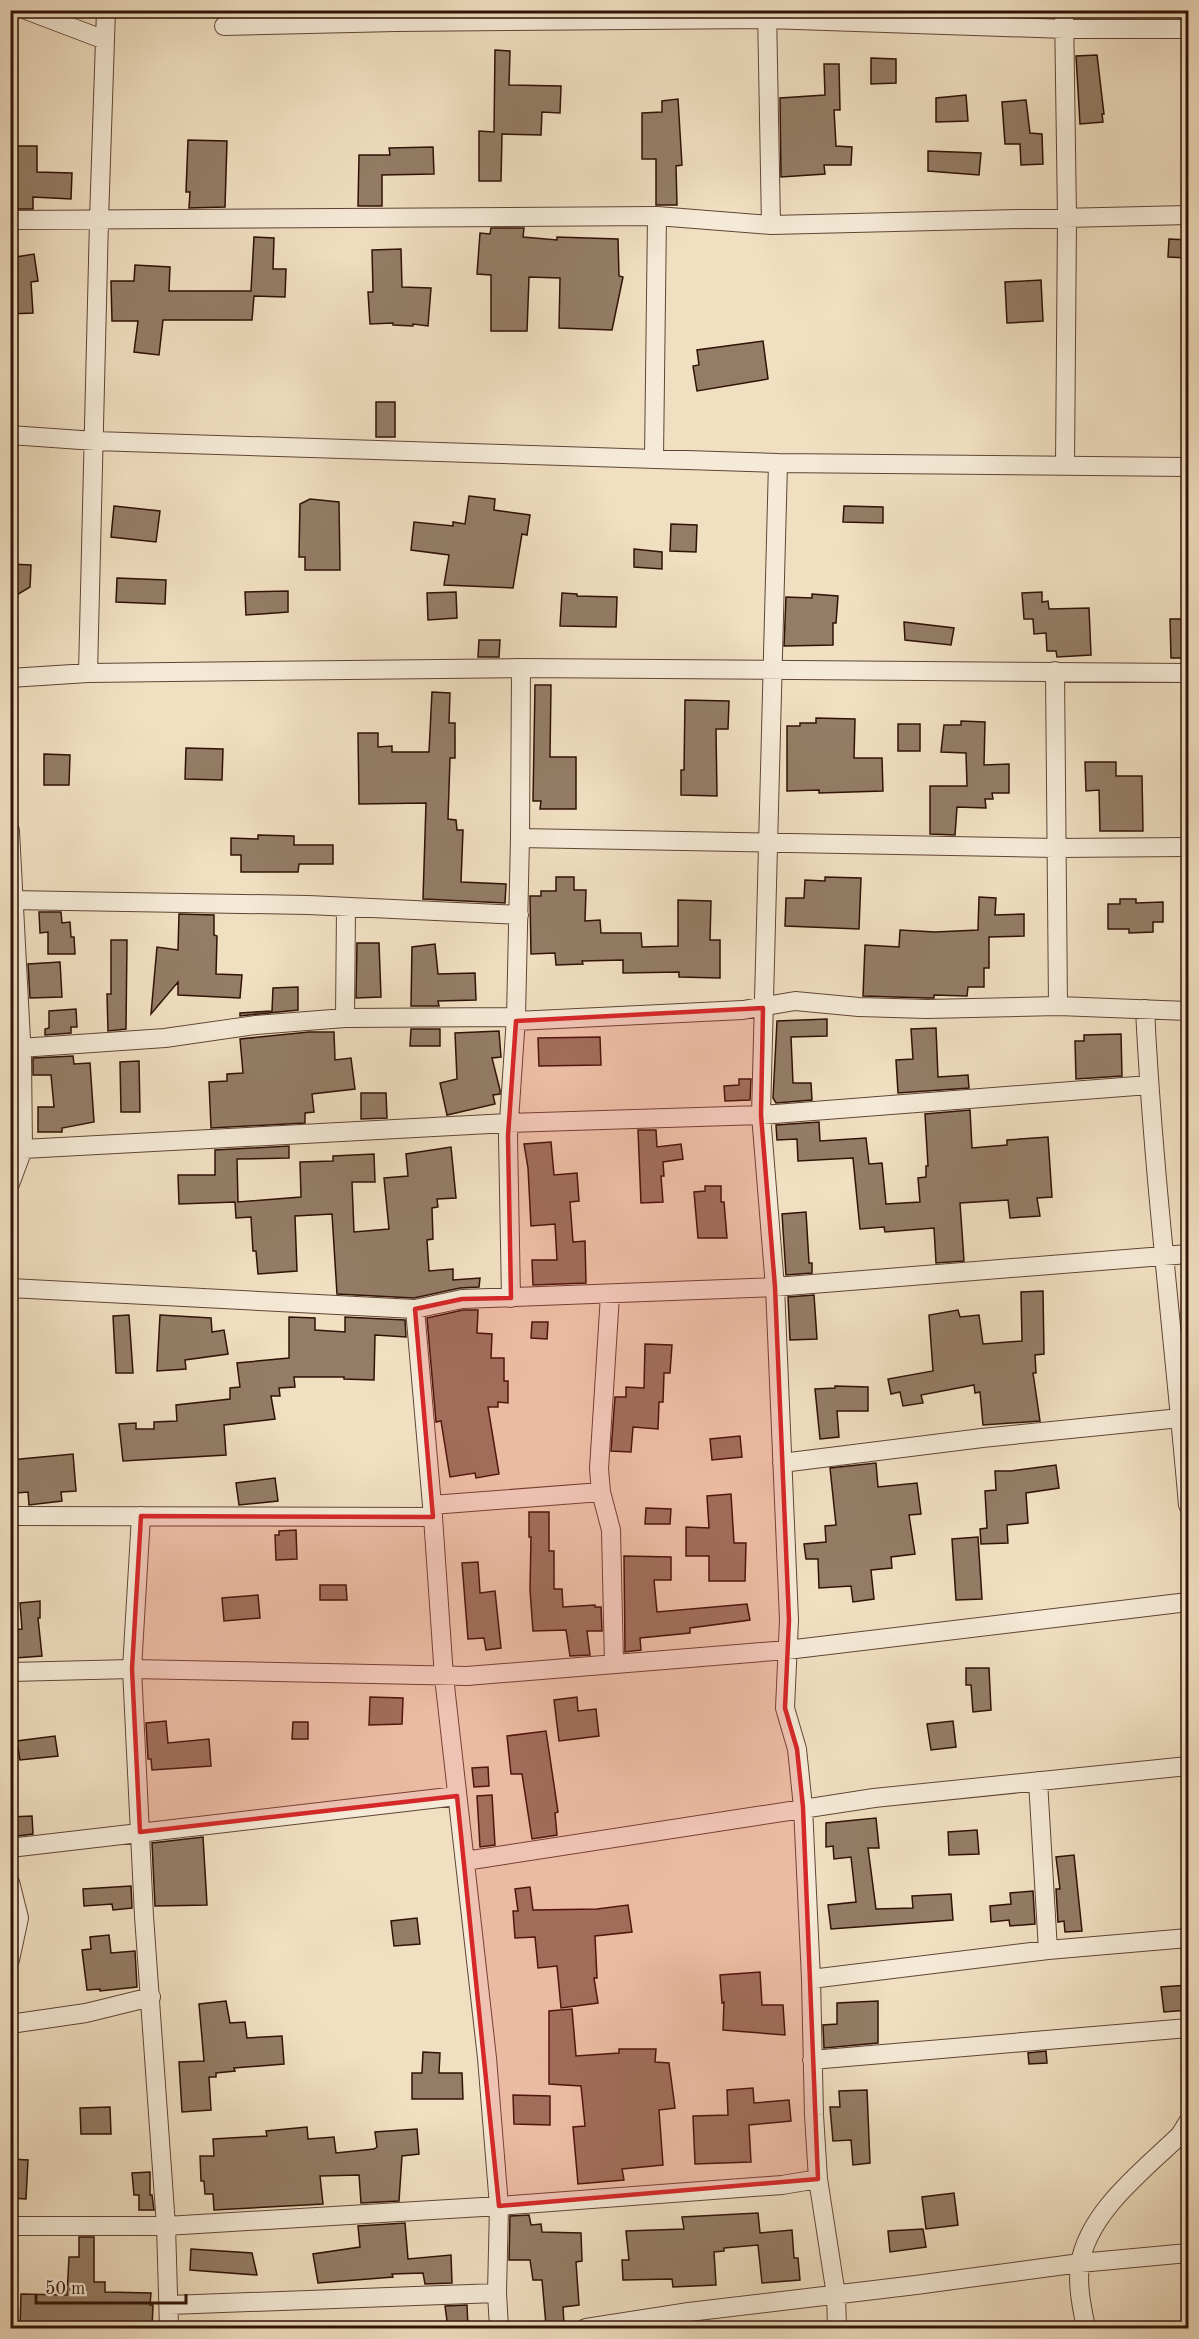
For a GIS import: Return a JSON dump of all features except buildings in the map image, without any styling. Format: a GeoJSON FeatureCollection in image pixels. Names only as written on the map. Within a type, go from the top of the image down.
{"type":"FeatureCollection","features":[{"type":"Feature","properties":{"kind":"street"},"geometry":{"type":"LineString","coordinates":[[26,10],[105,40]]}},
{"type":"Feature","properties":{"kind":"street"},"geometry":{"type":"LineString","coordinates":[[88,673],[106,10]]}},
{"type":"Feature","properties":{"kind":"street"},"geometry":{"type":"LineString","coordinates":[[1064,10],[1067,217],[1065,466]]}},
{"type":"Feature","properties":{"kind":"street"},"geometry":{"type":"LineString","coordinates":[[767,15],[771,225]]}},
{"type":"Feature","properties":{"kind":"street"},"geometry":{"type":"LineString","coordinates":[[224,26],[396,16],[767,15],[1065,29],[1188,29]]}},
{"type":"Feature","properties":{"kind":"street"},"geometry":{"type":"LineString","coordinates":[[10,220],[657,216],[771,225],[1188,215]]}},
{"type":"Feature","properties":{"kind":"street"},"geometry":{"type":"LineString","coordinates":[[654,459],[657,216]]}},
{"type":"Feature","properties":{"kind":"street"},"geometry":{"type":"LineString","coordinates":[[10,435],[94,441],[778,463],[1188,467]]}},
{"type":"Feature","properties":{"kind":"street"},"geometry":{"type":"LineString","coordinates":[[778,463],[761,1115],[775,1287],[789,1620],[784,1708],[797,1749],[803,1807],[818,2179],[836,2295],[837,2328]]}},
{"type":"Feature","properties":{"kind":"street"},"geometry":{"type":"LineString","coordinates":[[511,1298],[508,1123],[516,1019],[519,915],[521,668]]}},
{"type":"Feature","properties":{"kind":"street"},"geometry":{"type":"LineString","coordinates":[[10,678],[88,673],[521,668],[1188,673]]}},
{"type":"Feature","properties":{"kind":"street"},"geometry":{"type":"LineString","coordinates":[[1055,671],[1058,1006]]}},
{"type":"Feature","properties":{"kind":"street"},"geometry":{"type":"LineString","coordinates":[[10,831],[17,1055],[23,1149],[10,1184]]}},
{"type":"Feature","properties":{"kind":"street"},"geometry":{"type":"LineString","coordinates":[[520,838],[1055,849],[1188,847]]}},
{"type":"Feature","properties":{"kind":"street"},"geometry":{"type":"LineString","coordinates":[[12,900],[296,905],[519,915]]}},
{"type":"Feature","properties":{"kind":"street"},"geometry":{"type":"LineString","coordinates":[[345,1018],[346,908]]}},
{"type":"Feature","properties":{"kind":"street"},"geometry":{"type":"LineString","coordinates":[[17,1055],[256,1025],[345,1018],[516,1019],[763,1008],[795,1001],[859,1007],[927,1009],[1058,1006],[1188,1011]]}},
{"type":"Feature","properties":{"kind":"street"},"geometry":{"type":"LineString","coordinates":[[1145,1010],[1149,1085],[1164,1256],[1183,1430],[1188,1505]]}},
{"type":"Feature","properties":{"kind":"street"},"geometry":{"type":"LineString","coordinates":[[23,1149],[508,1123],[761,1115],[1149,1085]]}},
{"type":"Feature","properties":{"kind":"street"},"geometry":{"type":"LineString","coordinates":[[10,1288],[415,1309],[462,1299],[775,1287],[1188,1254]]}},
{"type":"Feature","properties":{"kind":"street"},"geometry":{"type":"LineString","coordinates":[[610,1295],[599,1469],[601,1492],[611,1530],[614,1663]]}},
{"type":"Feature","properties":{"kind":"street"},"geometry":{"type":"LineString","coordinates":[[415,1309],[444,1677],[488,2058],[499,2206],[497,2293],[499,2328]]}},
{"type":"Feature","properties":{"kind":"street"},"geometry":{"type":"LineString","coordinates":[[782,1464],[982,1438],[1183,1430]]}},
{"type":"Feature","properties":{"kind":"street"},"geometry":{"type":"LineString","coordinates":[[10,1516],[432,1511],[601,1492]]}},
{"type":"Feature","properties":{"kind":"street"},"geometry":{"type":"LineString","coordinates":[[141,1516],[132,1669],[140,1832],[166,2226],[169,2328]]}},
{"type":"Feature","properties":{"kind":"street"},"geometry":{"type":"LineString","coordinates":[[10,1672],[132,1669],[444,1677],[787,1650],[1188,1602]]}},
{"type":"Feature","properties":{"kind":"street"},"geometry":{"type":"LineString","coordinates":[[465,1861],[803,1807],[1188,1766]]}},
{"type":"Feature","properties":{"kind":"street"},"geometry":{"type":"LineString","coordinates":[[1038,1781],[1048,1950]]}},
{"type":"Feature","properties":{"kind":"street"},"geometry":{"type":"LineString","coordinates":[[10,1848],[457,1796]]}},
{"type":"Feature","properties":{"kind":"street"},"geometry":{"type":"LineString","coordinates":[[10,1882],[19,1918],[10,1960]]}},
{"type":"Feature","properties":{"kind":"street"},"geometry":{"type":"LineString","coordinates":[[811,1979],[1048,1950],[1188,1938]]}},
{"type":"Feature","properties":{"kind":"street"},"geometry":{"type":"LineString","coordinates":[[10,2024],[86,2013],[151,1997]]}},
{"type":"Feature","properties":{"kind":"street"},"geometry":{"type":"LineString","coordinates":[[812,2060],[1188,2028]]}},
{"type":"Feature","properties":{"kind":"street"},"geometry":{"type":"LineString","coordinates":[[1086,2328],[1081,2299],[1080,2263],[1091,2233],[1106,2208],[1180,2135],[1188,2122]]}},
{"type":"Feature","properties":{"kind":"street"},"geometry":{"type":"LineString","coordinates":[[10,2226],[166,2226],[499,2206],[782,2185],[818,2179]]}},
{"type":"Feature","properties":{"kind":"street"},"geometry":{"type":"LineString","coordinates":[[586,2328],[689,2320],[836,2295],[1080,2263],[1188,2253]]}},
{"type":"Feature","properties":{"kind":"street"},"geometry":{"type":"LineString","coordinates":[[170,2305],[497,2293]]}},
{"type":"Feature","properties":{"kind":"highlighted area"},"geometry":{"type":"Polygon","coordinates":[[[763,1008],[761,1115],[775,1287],[789,1620],[785,1708],[797,1749],[803,1807],[818,2179],[499,2206],[457,1796],[140,1832],[132,1669],[141,1516],[433,1517],[415,1309],[462,1299],[511,1298],[508,1136],[516,1021],[763,1008]]]}}]}
